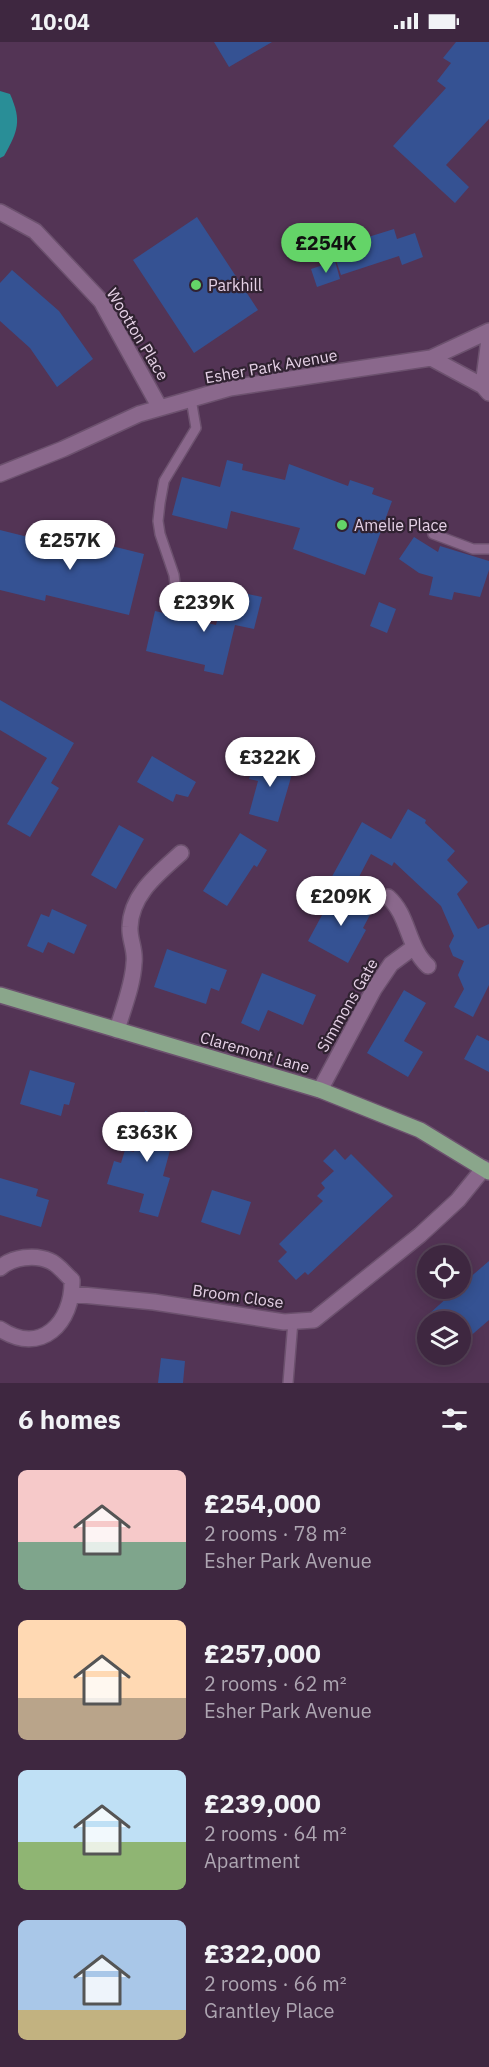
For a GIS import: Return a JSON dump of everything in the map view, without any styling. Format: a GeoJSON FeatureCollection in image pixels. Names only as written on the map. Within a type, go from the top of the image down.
{"type":"FeatureCollection","features":[{"type":"Feature","properties":{"kind":"main road","name":"Claremont Lane"},"geometry":{"type":"LineString","coordinates":[[0,995],[320,1090],[420,1130],[487,1170]]}},
{"type":"Feature","properties":{"kind":"street","name":"Wootton Place"},"geometry":{"type":"LineString","coordinates":[[0,212],[35,231],[100,301],[160,408]]}},
{"type":"Feature","properties":{"kind":"street","name":"Esher Park Avenue"},"geometry":{"type":"LineString","coordinates":[[0,474],[63,449],[139,414],[230,388],[431,358],[489,331]]}},
{"type":"Feature","properties":{"kind":"street"},"geometry":{"type":"LineString","coordinates":[[431,358],[486,389],[489,339]]}},
{"type":"Feature","properties":{"kind":"street"},"geometry":{"type":"LineString","coordinates":[[117,1030],[134,964],[135,951],[130,929],[131,915],[136,901],[147,885],[181,853]]}},
{"type":"Feature","properties":{"kind":"street"},"geometry":{"type":"LineString","coordinates":[[388,897],[398,905],[414,947],[421,960],[428,966]]}},
{"type":"Feature","properties":{"kind":"street","name":"Simmons Gate"},"geometry":{"type":"LineString","coordinates":[[320,1090],[374,989],[391,964],[414,947]]}},
{"type":"Feature","properties":{"kind":"street","name":"Broom Close"},"geometry":{"type":"LineString","coordinates":[[72,1294],[154,1302],[284,1322],[314,1320],[420,1235],[487,1170]]}},
{"type":"Feature","properties":{"kind":"street"},"geometry":{"type":"LineString","coordinates":[[0,1268],[17,1259],[33,1257],[51,1261],[72,1280],[72,1294],[66,1314],[50,1333],[29,1340],[12,1336],[0,1329]]}},
{"type":"Feature","properties":{"kind":"lane"},"geometry":{"type":"LineString","coordinates":[[176,592],[174,575],[158,521],[165,481],[196,428],[191,399]]}},
{"type":"Feature","properties":{"kind":"lane"},"geometry":{"type":"LineString","coordinates":[[433,534],[473,549],[489,549]]}},
{"type":"Feature","properties":{"kind":"lane"},"geometry":{"type":"LineString","coordinates":[[288,1383],[293,1321]]}},
{"type":"Feature","properties":{"kind":"shaded area"},"geometry":{"type":"Polygon","coordinates":[[[0,91],[10,94],[16,112],[17,126],[13,140],[4,156],[0,158],[0,91]]]}},
{"type":"Feature","properties":{"kind":"building"},"geometry":{"type":"Polygon","coordinates":[[[214,42],[272,42],[229,67],[214,42]]]}},
{"type":"Feature","properties":{"kind":"building"},"geometry":{"type":"Polygon","coordinates":[[[456,42],[489,42],[489,119],[446,165],[469,187],[455,203],[393,146],[446,88],[437,81],[451,63],[443,58],[456,42]]]}},
{"type":"Feature","properties":{"kind":"building","name":"Parkhill"},"geometry":{"type":"Polygon","coordinates":[[[197,217],[258,310],[194,353],[133,260],[197,217]]]}},
{"type":"Feature","properties":{"kind":"building"},"geometry":{"type":"Polygon","coordinates":[[[394,229],[397,239],[415,233],[423,257],[402,265],[399,256],[341,275],[329,240],[346,234],[349,243],[394,229]]]}},
{"type":"Feature","properties":{"kind":"building"},"geometry":{"type":"Polygon","coordinates":[[[335,261],[340,279],[317,287],[311,269],[335,261]]]}},
{"type":"Feature","properties":{"kind":"building"},"geometry":{"type":"Polygon","coordinates":[[[12,270],[59,311],[93,359],[57,387],[30,348],[0,321],[0,283],[12,270]]]}},
{"type":"Feature","properties":{"kind":"building"},"geometry":{"type":"Polygon","coordinates":[[[227,460],[243,464],[242,470],[285,480],[289,464],[348,486],[350,480],[374,488],[372,494],[392,501],[365,575],[293,549],[300,528],[231,511],[227,529],[172,515],[182,477],[220,487],[227,460]]]}},
{"type":"Feature","properties":{"kind":"building"},"geometry":{"type":"Polygon","coordinates":[[[0,530],[56,544],[59,533],[144,554],[129,615],[46,595],[45,601],[0,590],[0,530]]]}},
{"type":"Feature","properties":{"kind":"building"},"geometry":{"type":"Polygon","coordinates":[[[414,537],[438,552],[440,546],[489,561],[489,570],[480,597],[454,592],[452,600],[429,595],[433,577],[419,573],[399,559],[414,537]]]}},
{"type":"Feature","properties":{"kind":"building"},"geometry":{"type":"Polygon","coordinates":[[[234,591],[262,597],[254,629],[235,625],[223,675],[204,671],[205,665],[146,651],[155,611],[216,625],[223,598],[232,600],[234,591]]]}},
{"type":"Feature","properties":{"kind":"building"},"geometry":{"type":"Polygon","coordinates":[[[379,602],[396,609],[387,633],[370,626],[379,602]]]}},
{"type":"Feature","properties":{"kind":"building"},"geometry":{"type":"Polygon","coordinates":[[[0,700],[74,743],[51,783],[59,788],[30,837],[7,824],[47,758],[0,730],[0,700]]]}},
{"type":"Feature","properties":{"kind":"building"},"geometry":{"type":"Polygon","coordinates":[[[152,756],[196,782],[188,797],[176,794],[173,802],[137,782],[152,756]]]}},
{"type":"Feature","properties":{"kind":"building"},"geometry":{"type":"Polygon","coordinates":[[[256,756],[294,767],[278,822],[249,814],[258,781],[249,779],[256,756]]]}},
{"type":"Feature","properties":{"kind":"building"},"geometry":{"type":"Polygon","coordinates":[[[408,809],[426,820],[425,823],[455,851],[447,860],[468,882],[457,894],[478,929],[489,924],[489,985],[473,1017],[454,1007],[464,989],[458,975],[464,961],[453,956],[449,946],[454,936],[441,906],[394,862],[392,866],[371,854],[350,894],[329,882],[362,822],[391,839],[408,809]]]}},
{"type":"Feature","properties":{"kind":"building"},"geometry":{"type":"Polygon","coordinates":[[[119,825],[144,839],[116,889],[91,875],[119,825]]]}},
{"type":"Feature","properties":{"kind":"building"},"geometry":{"type":"Polygon","coordinates":[[[240,833],[267,850],[257,867],[254,865],[227,906],[203,891],[240,833]]]}},
{"type":"Feature","properties":{"kind":"building"},"geometry":{"type":"Polygon","coordinates":[[[335,891],[372,911],[363,928],[366,930],[348,963],[308,941],[335,891]]]}},
{"type":"Feature","properties":{"kind":"building"},"geometry":{"type":"Polygon","coordinates":[[[52,909],[87,925],[74,954],[48,942],[43,953],[27,946],[41,914],[49,917],[52,909]]]}},
{"type":"Feature","properties":{"kind":"building"},"geometry":{"type":"Polygon","coordinates":[[[167,949],[227,970],[219,991],[211,988],[206,1004],[154,987],[167,949]]]}},
{"type":"Feature","properties":{"kind":"building"},"geometry":{"type":"Polygon","coordinates":[[[262,973],[316,995],[303,1025],[268,1010],[259,1031],[241,1023],[262,973]]]}},
{"type":"Feature","properties":{"kind":"building"},"geometry":{"type":"Polygon","coordinates":[[[404,990],[426,1003],[404,1041],[423,1052],[408,1077],[367,1053],[404,990]]]}},
{"type":"Feature","properties":{"kind":"building"},"geometry":{"type":"Polygon","coordinates":[[[477,1035],[489,1041],[489,1072],[464,1059],[477,1035]]]}},
{"type":"Feature","properties":{"kind":"building"},"geometry":{"type":"Polygon","coordinates":[[[30,1070],[75,1083],[69,1105],[64,1104],[61,1116],[20,1104],[30,1070]]]}},
{"type":"Feature","properties":{"kind":"building"},"geometry":{"type":"Polygon","coordinates":[[[145,1111],[178,1121],[163,1176],[170,1178],[158,1217],[139,1212],[144,1194],[107,1184],[114,1161],[121,1163],[125,1150],[134,1152],[145,1111]]]}},
{"type":"Feature","properties":{"kind":"building"},"geometry":{"type":"Polygon","coordinates":[[[335,1149],[345,1160],[351,1154],[393,1196],[308,1275],[305,1272],[296,1280],[278,1261],[287,1252],[279,1244],[323,1201],[317,1196],[325,1188],[321,1183],[334,1171],[323,1161],[335,1149]]]}},
{"type":"Feature","properties":{"kind":"building"},"geometry":{"type":"Polygon","coordinates":[[[0,1178],[38,1189],[36,1196],[49,1200],[41,1227],[0,1215],[0,1178]]]}},
{"type":"Feature","properties":{"kind":"building"},"geometry":{"type":"Polygon","coordinates":[[[212,1190],[251,1202],[240,1235],[201,1222],[212,1190]]]}},
{"type":"Feature","properties":{"kind":"building"},"geometry":{"type":"Polygon","coordinates":[[[489,1261],[489,1320],[471,1336],[471,1311],[432,1311],[446,1299],[471,1299],[471,1277],[489,1261]]]}},
{"type":"Feature","properties":{"kind":"building"},"geometry":{"type":"Polygon","coordinates":[[[161,1358],[185,1361],[183,1383],[158,1383],[161,1358]]]}},
{"type":"Feature","properties":{"kind":"place","name":"Parkhill"},"geometry":{"type":"Point","coordinates":[196,285]}},
{"type":"Feature","properties":{"kind":"place","name":"Amelie Place"},"geometry":{"type":"Point","coordinates":[342,525]}}]}
